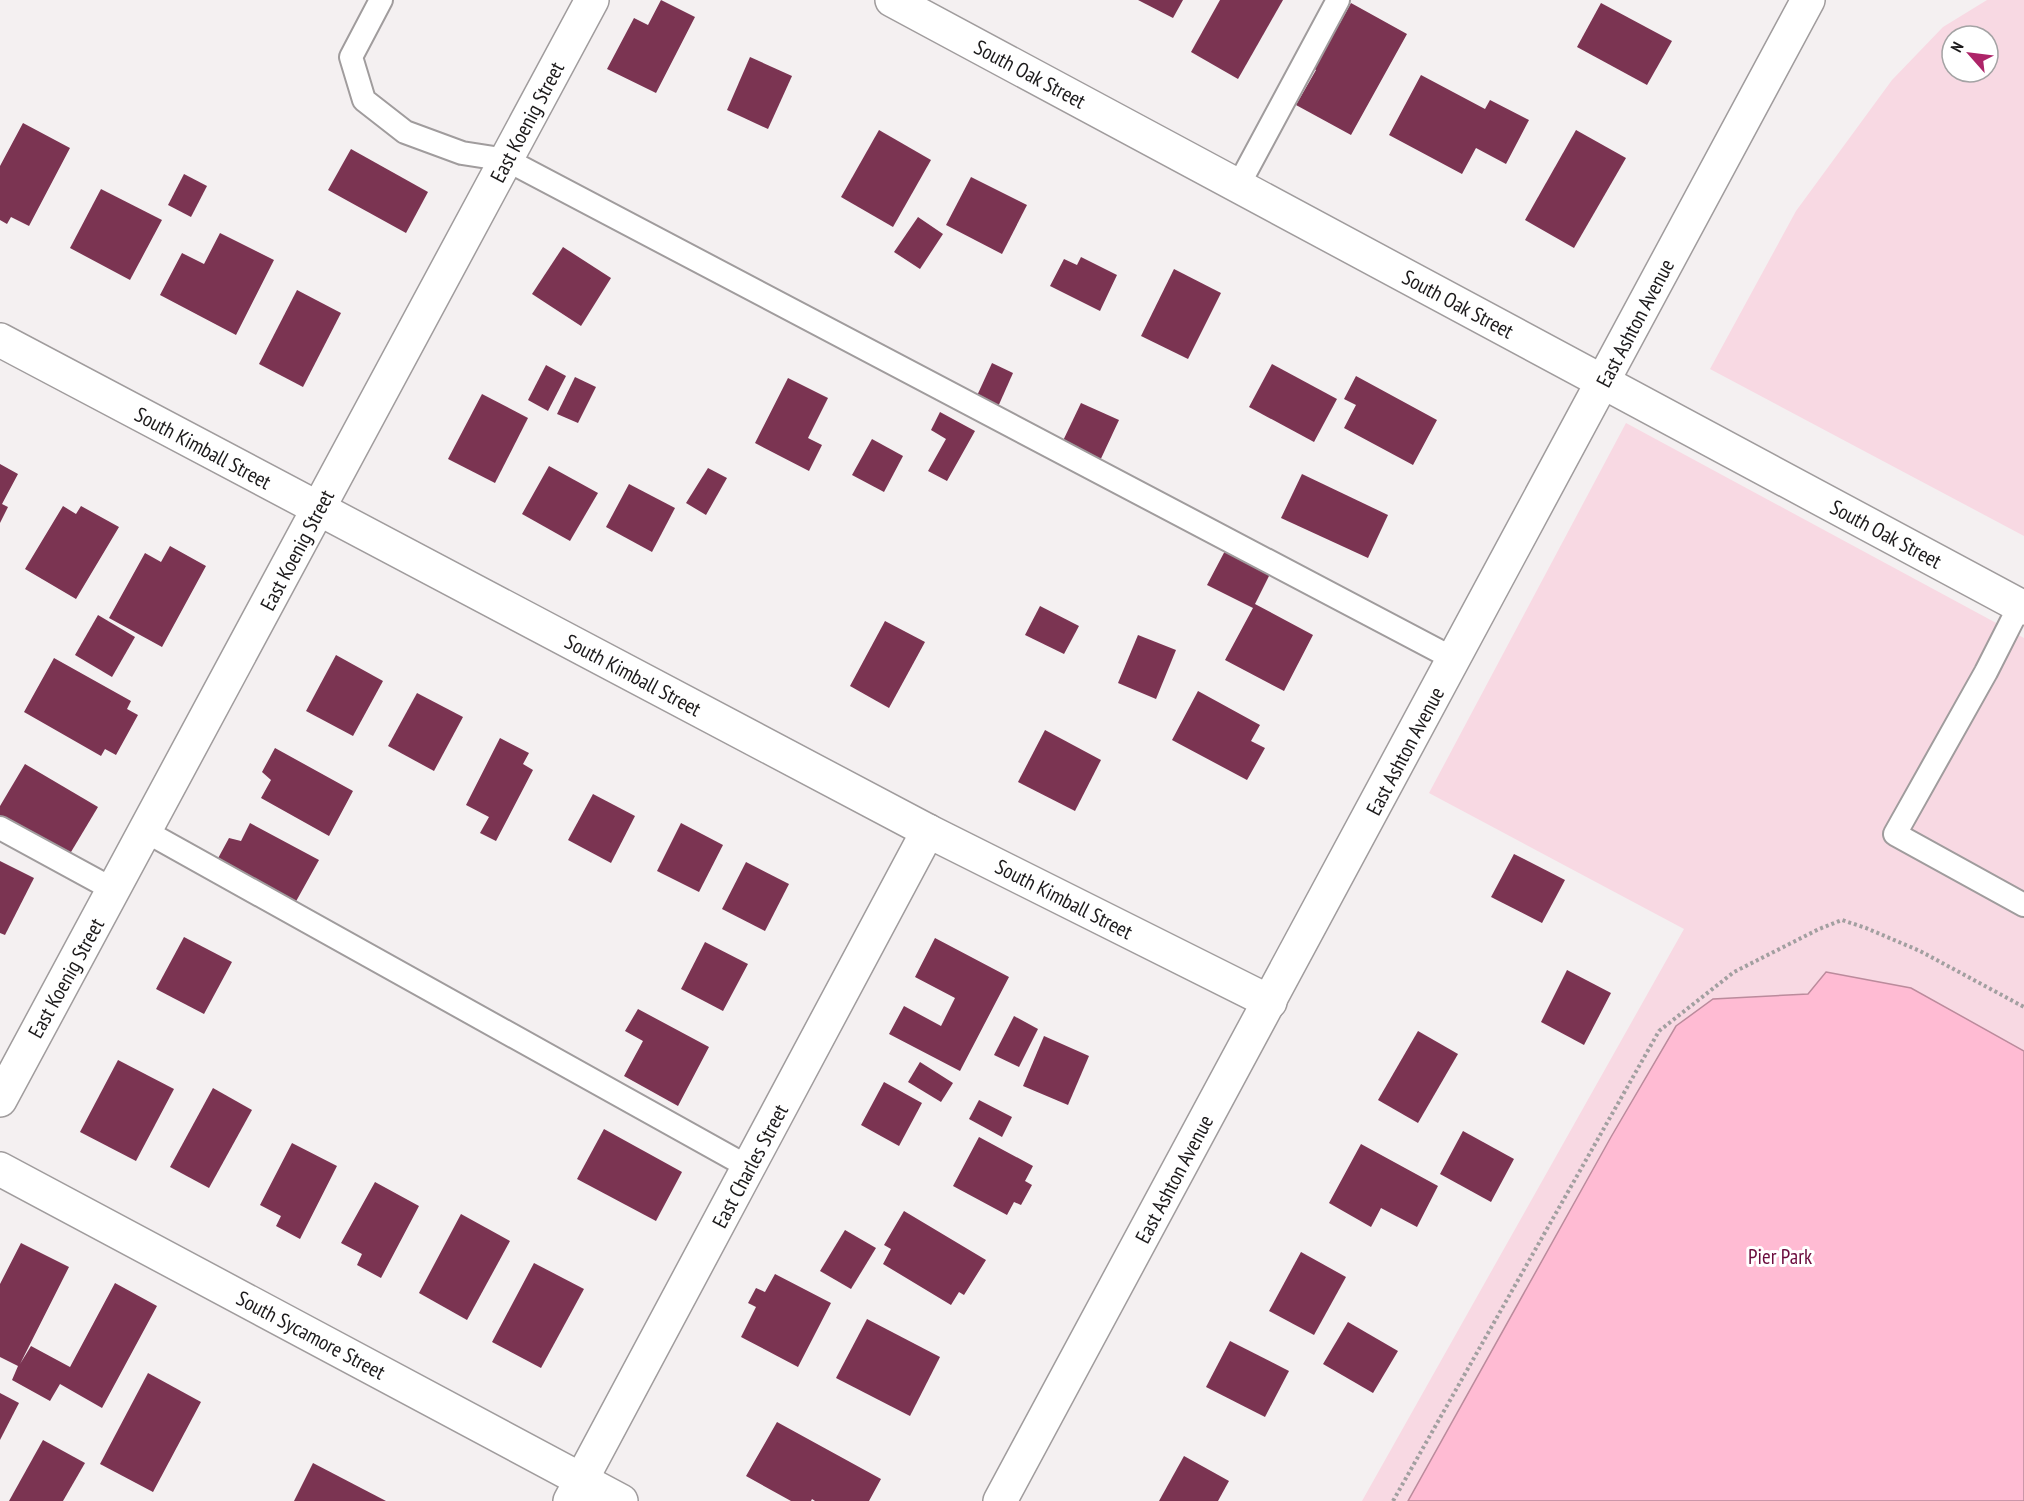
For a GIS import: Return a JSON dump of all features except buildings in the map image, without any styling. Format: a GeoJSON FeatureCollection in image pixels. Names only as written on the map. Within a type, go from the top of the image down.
{"type":"FeatureCollection","features":[{"type":"Feature","properties":{"kind":"street","name":"East Koenig Street"},"geometry":{"type":"LineString","coordinates":[[0,1100],[592,0]]}},
{"type":"Feature","properties":{"kind":"street","name":"South Oak Street"},"geometry":{"type":"LineString","coordinates":[[892,0],[2022,607]]}},
{"type":"Feature","properties":{"kind":"street","name":"East Ashton Avenue"},"geometry":{"type":"LineString","coordinates":[[1000,1501],[1808,0]]}},
{"type":"Feature","properties":{"kind":"street","name":"South Kimball Street"},"geometry":{"type":"LineString","coordinates":[[0,340],[928,831],[1270,1002]]}},
{"type":"Feature","properties":{"kind":"street","name":"East Charles Street"},"geometry":{"type":"LineString","coordinates":[[576,1490],[928,831]]}},
{"type":"Feature","properties":{"kind":"street","name":"South Sycamore Street"},"geometry":{"type":"LineString","coordinates":[[0,1169],[576,1490],[621,1501]]}},
{"type":"Feature","properties":{"kind":"lane"},"geometry":{"type":"LineString","coordinates":[[381,0],[351,57],[364,100],[405,132],[462,153],[507,160],[1454,659]]}},
{"type":"Feature","properties":{"kind":"lane"},"geometry":{"type":"LineString","coordinates":[[1238,186],[1338,0]]}},
{"type":"Feature","properties":{"kind":"lane"},"geometry":{"type":"LineString","coordinates":[[2022,607],[1895,834],[2024,906]]}},
{"type":"Feature","properties":{"kind":"lane"},"geometry":{"type":"LineString","coordinates":[[0,828],[114,890]]}},
{"type":"Feature","properties":{"kind":"lane"},"geometry":{"type":"LineString","coordinates":[[145,831],[750,1168]]}},
{"type":"Feature","properties":{"kind":"path"},"geometry":{"type":"LineString","coordinates":[[1393,1501],[1659,1031],[1734,972],[1819,929],[1842,920],[1866,927],[1920,951],[2024,1007]]}},
{"type":"Feature","properties":{"kind":"green space"},"geometry":{"type":"Polygon","coordinates":[[[1987,0],[2024,0],[2024,536],[1710,369],[1796,211],[1892,80],[1940,30],[1940,84],[2000,84],[2000,24],[1948,24],[1987,0]]]}},
{"type":"Feature","properties":{"kind":"green space","name":"Pier Park"},"geometry":{"type":"Polygon","coordinates":[[[1626,423],[2024,638],[2024,1501],[1362,1501],[1684,929],[1429,793],[1626,423]]]}},
{"type":"Feature","properties":{"kind":"shaded area"},"geometry":{"type":"Polygon","coordinates":[[[1826,972],[1911,988],[2024,1051],[2024,1501],[1408,1501],[1611,1137],[1676,1026],[1713,999],[1808,994],[1826,972]]]}}]}
